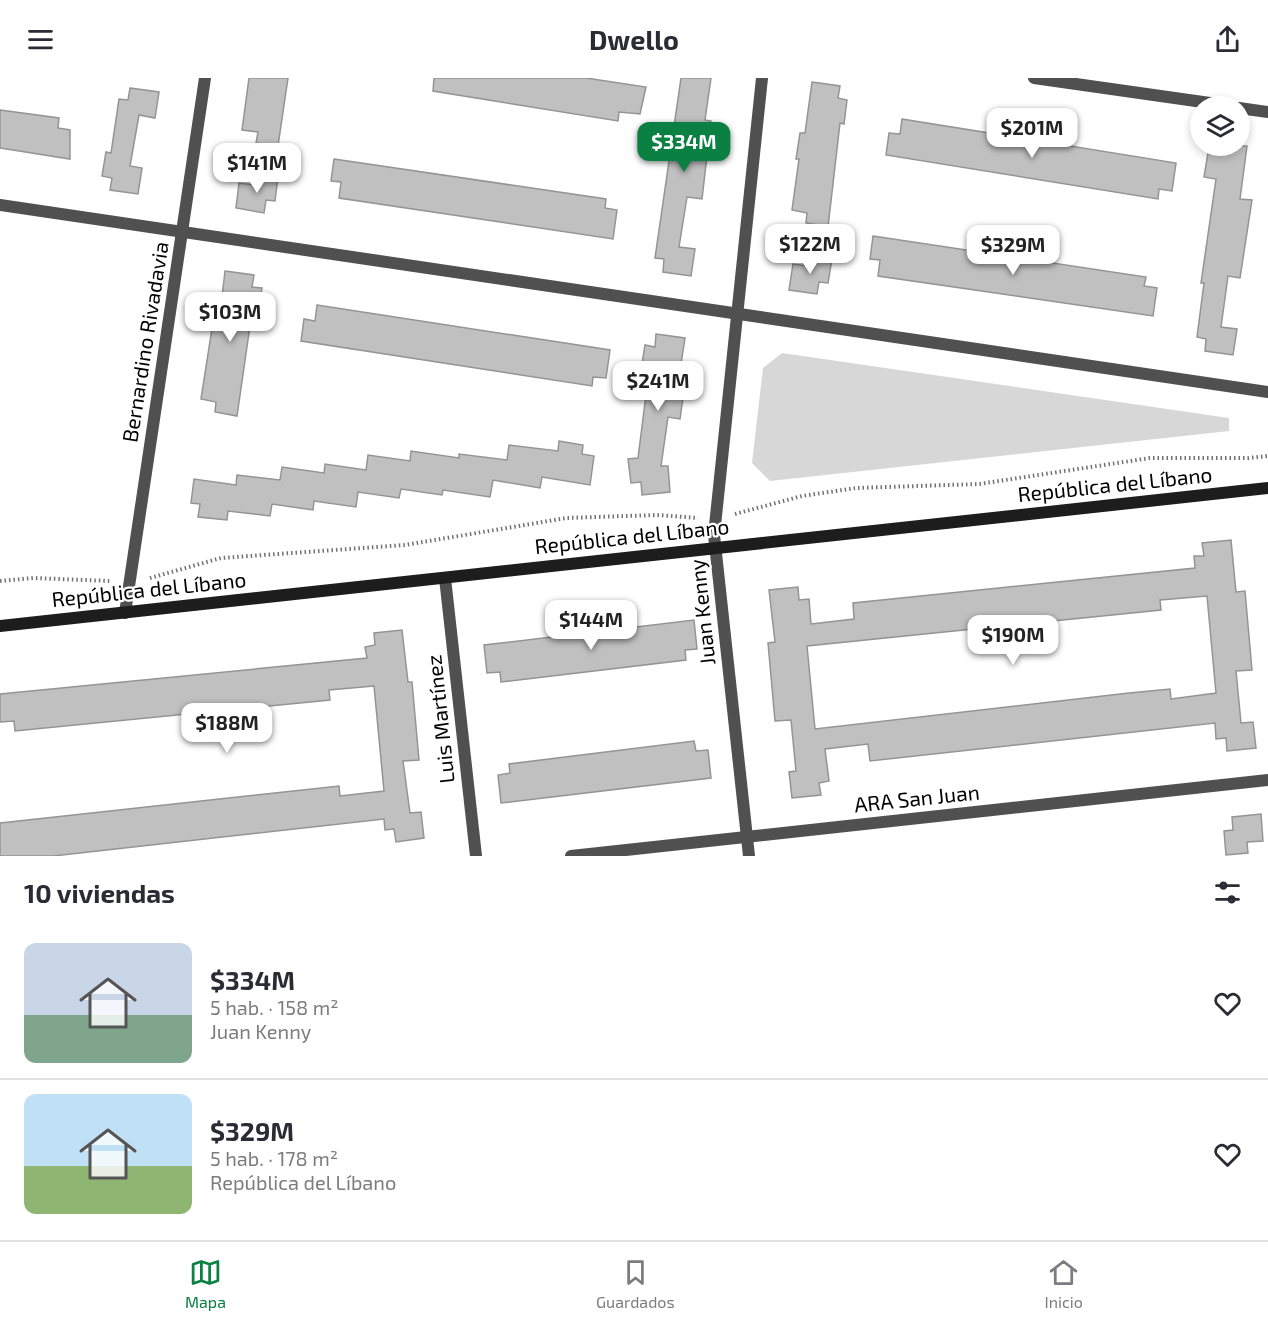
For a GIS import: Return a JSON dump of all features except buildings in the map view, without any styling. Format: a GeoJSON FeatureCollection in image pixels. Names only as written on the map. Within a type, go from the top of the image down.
{"type":"FeatureCollection","features":[{"type":"Feature","properties":{"kind":"street","name":"Bernardino Rivadavia"},"geometry":{"type":"LineString","coordinates":[[125,613],[205,78]]}},
{"type":"Feature","properties":{"kind":"street","name":"Juan Kenny"},"geometry":{"type":"LineString","coordinates":[[749,856],[715,548],[716,518],[762,78]]}},
{"type":"Feature","properties":{"kind":"street"},"geometry":{"type":"LineString","coordinates":[[1034,78],[1190,100]]}},
{"type":"Feature","properties":{"kind":"street"},"geometry":{"type":"LineString","coordinates":[[1250,110],[1268,112]]}},
{"type":"Feature","properties":{"kind":"street"},"geometry":{"type":"LineString","coordinates":[[0,206],[1268,392]]}},
{"type":"Feature","properties":{"kind":"street","name":"República del Líbano"},"geometry":{"type":"LineString","coordinates":[[0,626],[1268,488]]}},
{"type":"Feature","properties":{"kind":"street","name":"Luis Martínez"},"geometry":{"type":"LineString","coordinates":[[445,578],[476,856]]}},
{"type":"Feature","properties":{"kind":"street","name":"ARA San Juan"},"geometry":{"type":"LineString","coordinates":[[571,856],[1268,780]]}},
{"type":"Feature","properties":{"kind":"path"},"geometry":{"type":"LineString","coordinates":[[0,581],[33,578],[129,581],[158,576],[189,565],[221,558],[405,545],[566,518],[657,515],[716,518],[802,496],[856,488],[979,484],[1150,458],[1248,459],[1268,456]]}},
{"type":"Feature","properties":{"kind":"shaded area"},"geometry":{"type":"Polygon","coordinates":[[[782,353],[1229,418],[1229,431],[770,481],[752,463],[763,368],[782,353]]]}}]}
